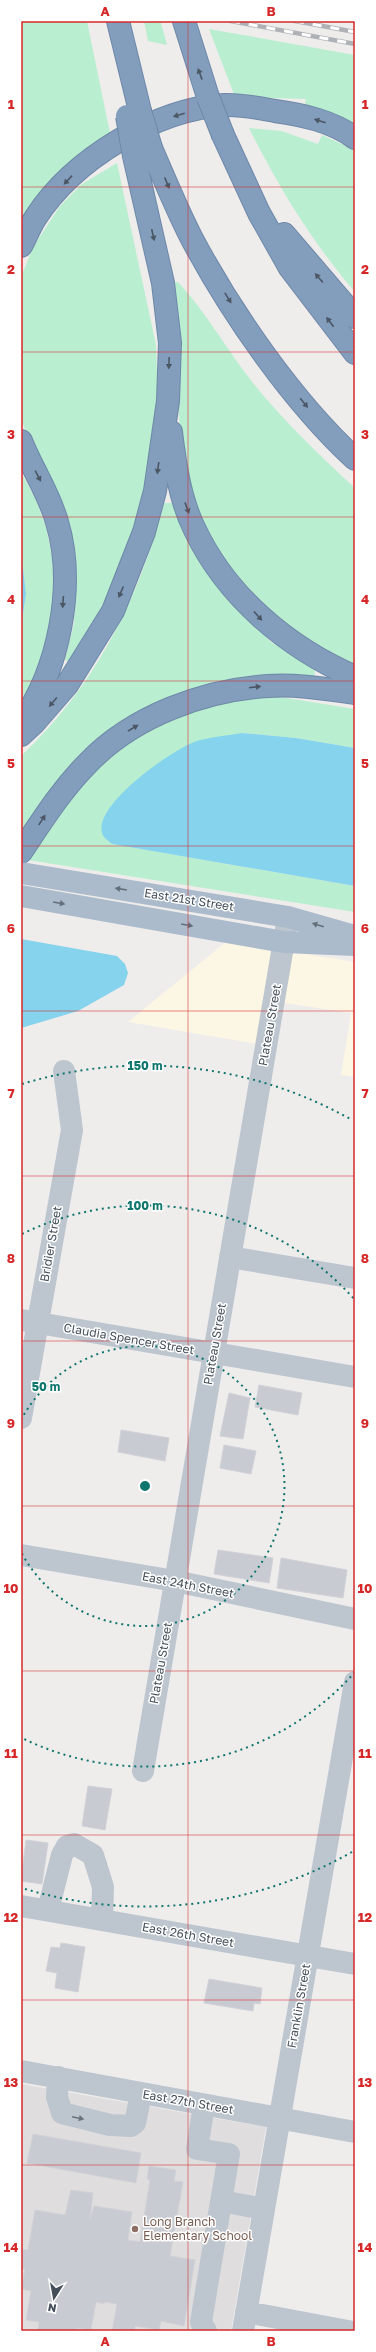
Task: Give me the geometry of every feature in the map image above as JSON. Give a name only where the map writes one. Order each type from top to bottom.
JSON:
[{"type":"highway","points":[[21,735],[34,724],[67,685],[113,611],[144,532],[155,492],[168,401],[170,344],[163,283],[142,152],[133,114],[118,21]]},
{"type":"highway","points":[[184,21],[192,51],[224,138],[259,212],[290,268],[355,353]]},
{"type":"highway","points":[[21,246],[36,216],[85,163],[105,148],[137,131],[171,117],[224,105],[255,108],[305,116],[329,123],[355,138]]},
{"type":"highway","points":[[224,138],[286,237],[355,317]]},
{"type":"highway","points":[[142,152],[246,327],[309,410],[355,459]]},
{"type":"highway","points":[[168,401],[174,457],[182,495],[194,530],[212,559],[240,596],[264,621],[332,667],[355,677]]},
{"type":"highway","points":[[21,441],[45,489],[57,523],[64,561],[59,639],[44,679],[21,724]]},
{"type":"highway","points":[[21,852],[57,797],[89,762],[120,736],[152,717],[196,700],[229,691],[268,686],[314,688],[355,693]]},
{"type":"main road","name":"East 21st Street","points":[[21,873],[288,917],[355,936]]},
{"type":"main road","name":"East 21st Street","points":[[21,896],[284,942],[355,945]]},
{"type":"street","name":"Plateau Street","points":[[143,1771],[288,917]]},
{"type":"street","name":"Bridier Street","points":[[21,1418],[29,1321],[72,1130],[64,1071]]},
{"type":"street","points":[[230,1257],[355,1278]]},
{"type":"street","name":"Claudia Spencer Street","points":[[29,1321],[355,1377]]},
{"type":"street","name":"East 24th Street","points":[[21,1555],[175,1581],[355,1619]]},
{"type":"street","name":"Franklin Street","points":[[244,2322],[355,1682]]},
{"type":"street","points":[[48,1910],[62,1854],[67,1846],[74,1844],[94,1855],[103,1887],[102,1920]]},
{"type":"street","name":"East 26th Street","points":[[21,1906],[355,1964]]},
{"type":"street","name":"East 27th Street","points":[[21,2071],[355,2132]]},
{"type":"street","points":[[58,2078],[57,2097],[62,2113],[110,2125],[131,2126],[135,2123],[141,2094]]},
{"type":"street","points":[[204,2105],[197,2149],[229,2154],[200,2322],[206,2331]]},
{"type":"street","points":[[221,2201],[264,2209]]},
{"type":"street","points":[[244,2322],[348,2331]]},
{"type":"shaded area","points":[[227,941],[355,962],[355,1077],[341,1075],[351,1013],[264,1000],[257,1044],[128,1022]]},
{"type":"shaded area","name":"Long Branch Elementary School","points":[[21,2084],[266,2127],[231,2331],[21,2331]]},
{"type":"green space","points":[[21,21],[87,21],[110,133],[85,150],[59,173],[21,233]]},
{"type":"green space","points":[[144,21],[161,23],[167,45],[148,41]]},
{"type":"green space","points":[[209,29],[355,55],[355,130],[304,109],[306,99],[235,97]]},
{"type":"green space","points":[[249,128],[282,131],[318,144],[322,135],[355,150],[355,292],[324,253],[297,213]]},
{"type":"green space","points":[[117,163],[156,345],[158,398],[153,471],[126,568],[74,664],[65,660],[74,623],[76,578],[73,551],[21,419],[21,277],[33,247],[60,206],[82,184]]},
{"type":"green space","points":[[178,282],[207,318],[243,370],[277,411],[355,488],[355,670],[278,624],[223,561],[197,510],[180,443],[178,388],[168,284]]},
{"type":"green space","points":[[21,472],[36,500],[46,527],[56,575],[52,635],[21,708],[21,627],[26,594],[21,551]]},
{"type":"green space","points":[[164,503],[176,503],[234,605],[270,641],[315,670],[314,680],[175,698],[21,835],[21,756],[47,730],[71,701],[92,671],[110,640],[127,607],[141,573],[154,539]]},
{"type":"green space","points":[[274,696],[355,709],[355,748],[296,738],[242,733],[106,839],[112,844],[355,886],[355,912],[28,860],[46,830],[65,803],[86,779],[109,758],[134,740],[162,725],[192,712],[226,702]]},
{"type":"water","points":[[21,551],[26,594],[21,627]]},
{"type":"water","points":[[242,733],[296,738],[355,748],[355,886],[112,844],[103,836],[103,821],[110,808],[136,780],[153,767],[183,747],[199,740]]},
{"type":"water","points":[[21,939],[117,956],[125,964],[128,973],[124,985],[78,1011],[21,1028]]},
{"type":"building","points":[[259,1385],[302,1393],[298,1415],[255,1407]]},
{"type":"building","points":[[229,1393],[250,1398],[243,1439],[220,1436]]},
{"type":"building","points":[[121,1430],[169,1438],[165,1461],[118,1452]]},
{"type":"building","points":[[224,1445],[256,1451],[251,1474],[220,1468]]},
{"type":"building","points":[[218,1550],[273,1558],[269,1583],[214,1574]]},
{"type":"building","points":[[281,1558],[347,1570],[343,1598],[277,1588]]},
{"type":"building","points":[[88,1786],[112,1789],[105,1830],[82,1826]]},
{"type":"building","points":[[26,1840],[48,1843],[42,1884],[21,1881]]},
{"type":"building","points":[[61,1943],[85,1947],[78,1992],[55,1988],[57,1973],[46,1971],[51,1947],[60,1948]]},
{"type":"building","points":[[209,1979],[262,1988],[260,2004],[254,2003],[253,2011],[204,2003]]},
{"type":"building","points":[[33,2134],[141,2153],[136,2183],[27,2163]]},
{"type":"building","points":[[149,2166],[176,2170],[174,2181],[183,2182],[170,2256],[195,2260],[184,2326],[161,2321],[159,2330],[135,2326],[135,2331],[112,2331],[117,2304],[104,2302],[104,2304],[96,2302],[91,2330],[77,2328],[76,2331],[38,2331],[39,2322],[26,2320],[31,2291],[21,2289],[25,2269],[21,2268],[21,2249],[28,2250],[35,2210],[65,2215],[71,2190],[93,2193],[90,2219],[94,2206],[132,2212],[128,2240],[140,2242],[150,2180],[147,2179]]},
{"type":"railway","points":[[231,21],[355,44]]},
{"type":"railway","points":[[295,21],[355,32]]},
{"type":"place","name":"Long Branch Elementary School","points":[[135,2229]]}]
